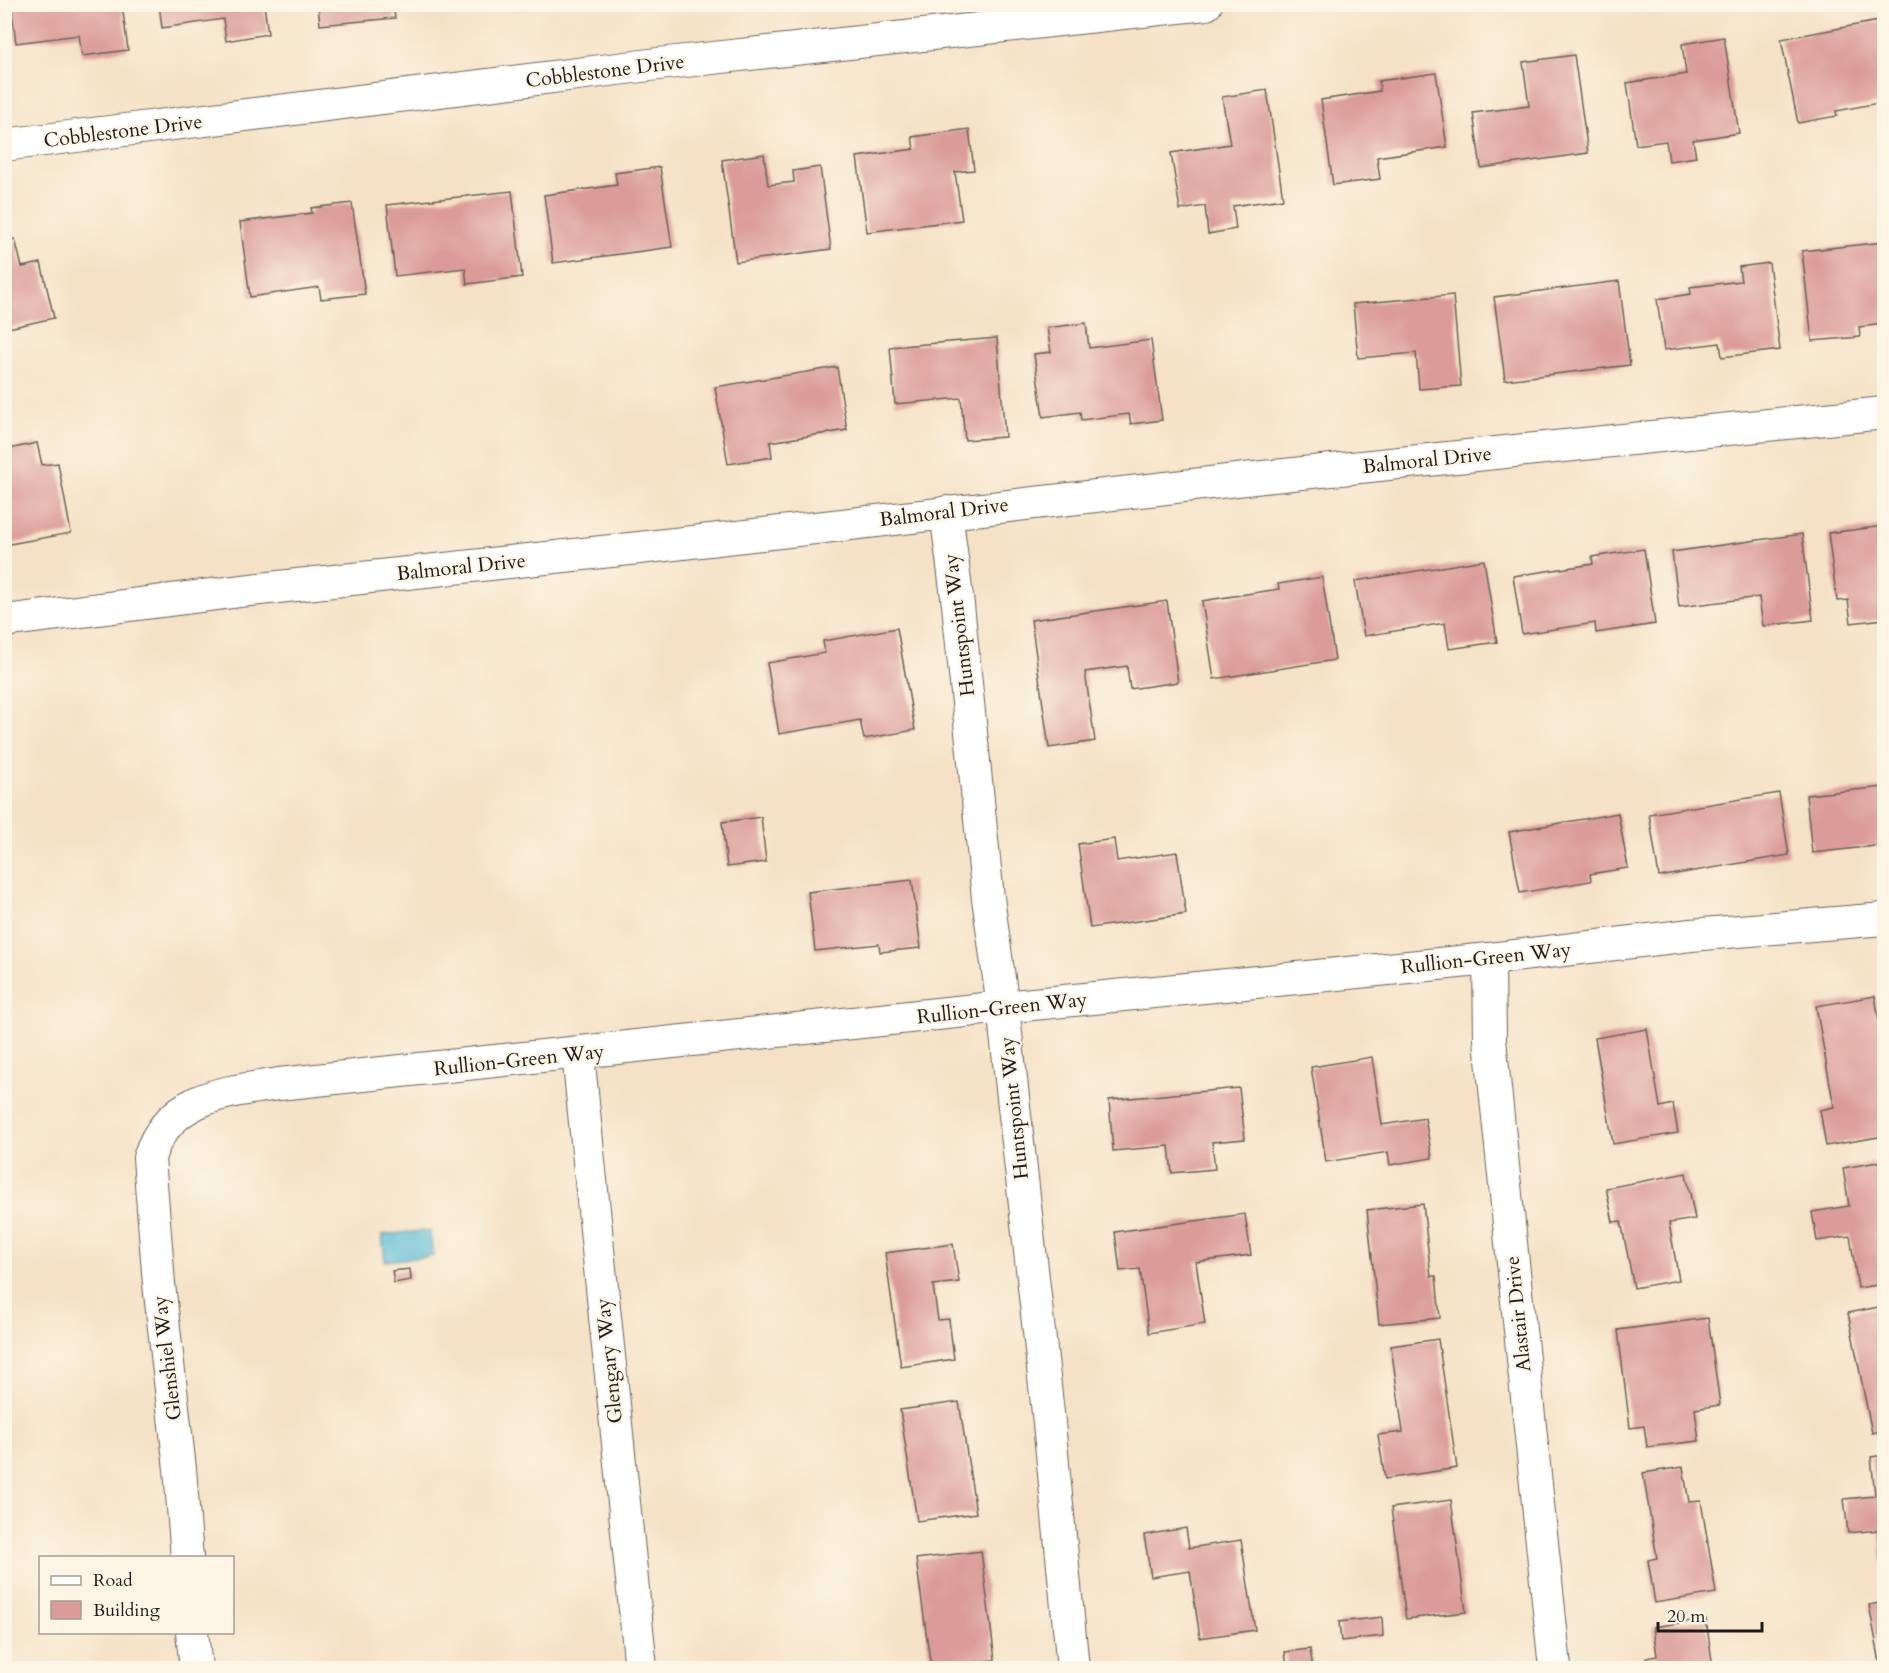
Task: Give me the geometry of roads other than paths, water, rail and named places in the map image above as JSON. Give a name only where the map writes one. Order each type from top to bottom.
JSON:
[{"type":"street","name":"Cobblestone Drive","points":[[4,145],[658,64],[1206,4]]},
{"type":"street","name":"Balmoral Drive","points":[[4,621],[241,591],[1263,477],[1884,414]]},
{"type":"street","name":"Huntspoint Way","points":[[946,512],[1048,1413],[1073,1668]]},
{"type":"street","name":"Rullion-Green Way","points":[[149,1158],[164,1128],[189,1107],[225,1092],[279,1084],[1003,1007],[1489,959],[1691,935],[1884,919]]},
{"type":"street","name":"Alastair Drive","points":[[1489,959],[1490,1040],[1555,1668]]},
{"type":"street","name":"Glengary Way","points":[[578,1054],[641,1668]]},
{"type":"street","name":"Glenshiel Way","points":[[149,1158],[159,1284],[180,1468],[187,1556]]},
{"type":"street","points":[[192,1634],[196,1668]]},
{"type":"water","points":[[430,1230],[433,1256],[385,1261],[382,1235]]}]
